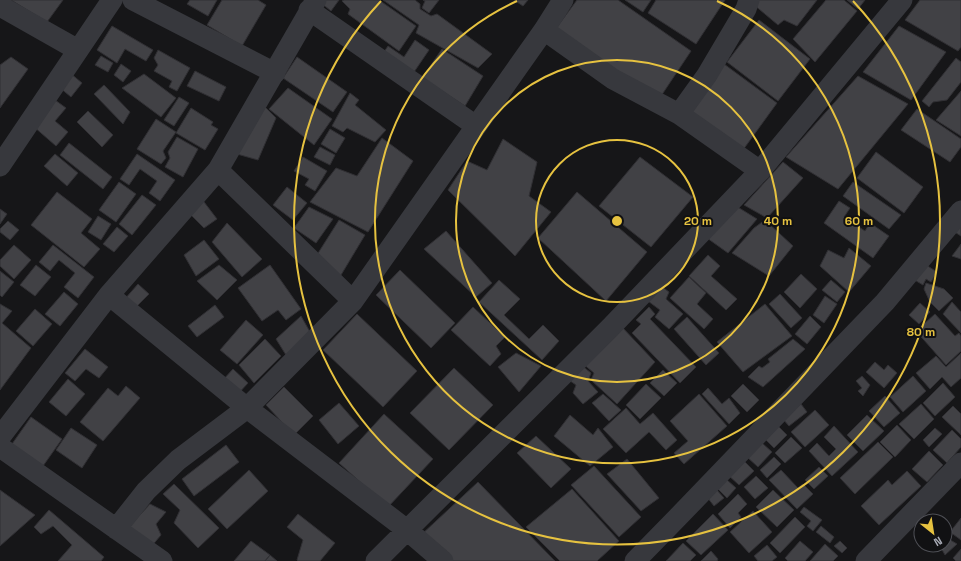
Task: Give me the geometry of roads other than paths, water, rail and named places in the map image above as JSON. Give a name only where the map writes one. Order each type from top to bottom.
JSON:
[{"type":"street","points":[[0,166],[112,0]]},
{"type":"street","points":[[133,0],[275,73]]},
{"type":"street","points":[[116,529],[146,491],[178,460],[247,408],[353,301],[544,30],[563,0]]},
{"type":"street","points":[[679,114],[707,75],[750,0]]},
{"type":"street","points":[[376,561],[610,328],[760,171],[902,0]]},
{"type":"street","points":[[0,437],[109,295],[218,170],[313,5],[476,126]]},
{"type":"street","points":[[0,6],[78,50]]},
{"type":"street","points":[[544,30],[613,79],[679,114],[760,171]]},
{"type":"street","points":[[218,170],[353,301]]},
{"type":"street","points":[[634,561],[885,302],[961,211]]},
{"type":"street","points":[[109,295],[247,408],[407,530],[444,561]]},
{"type":"street","points":[[0,447],[116,529],[152,558]]},
{"type":"street","points":[[866,561],[961,463]]}]
